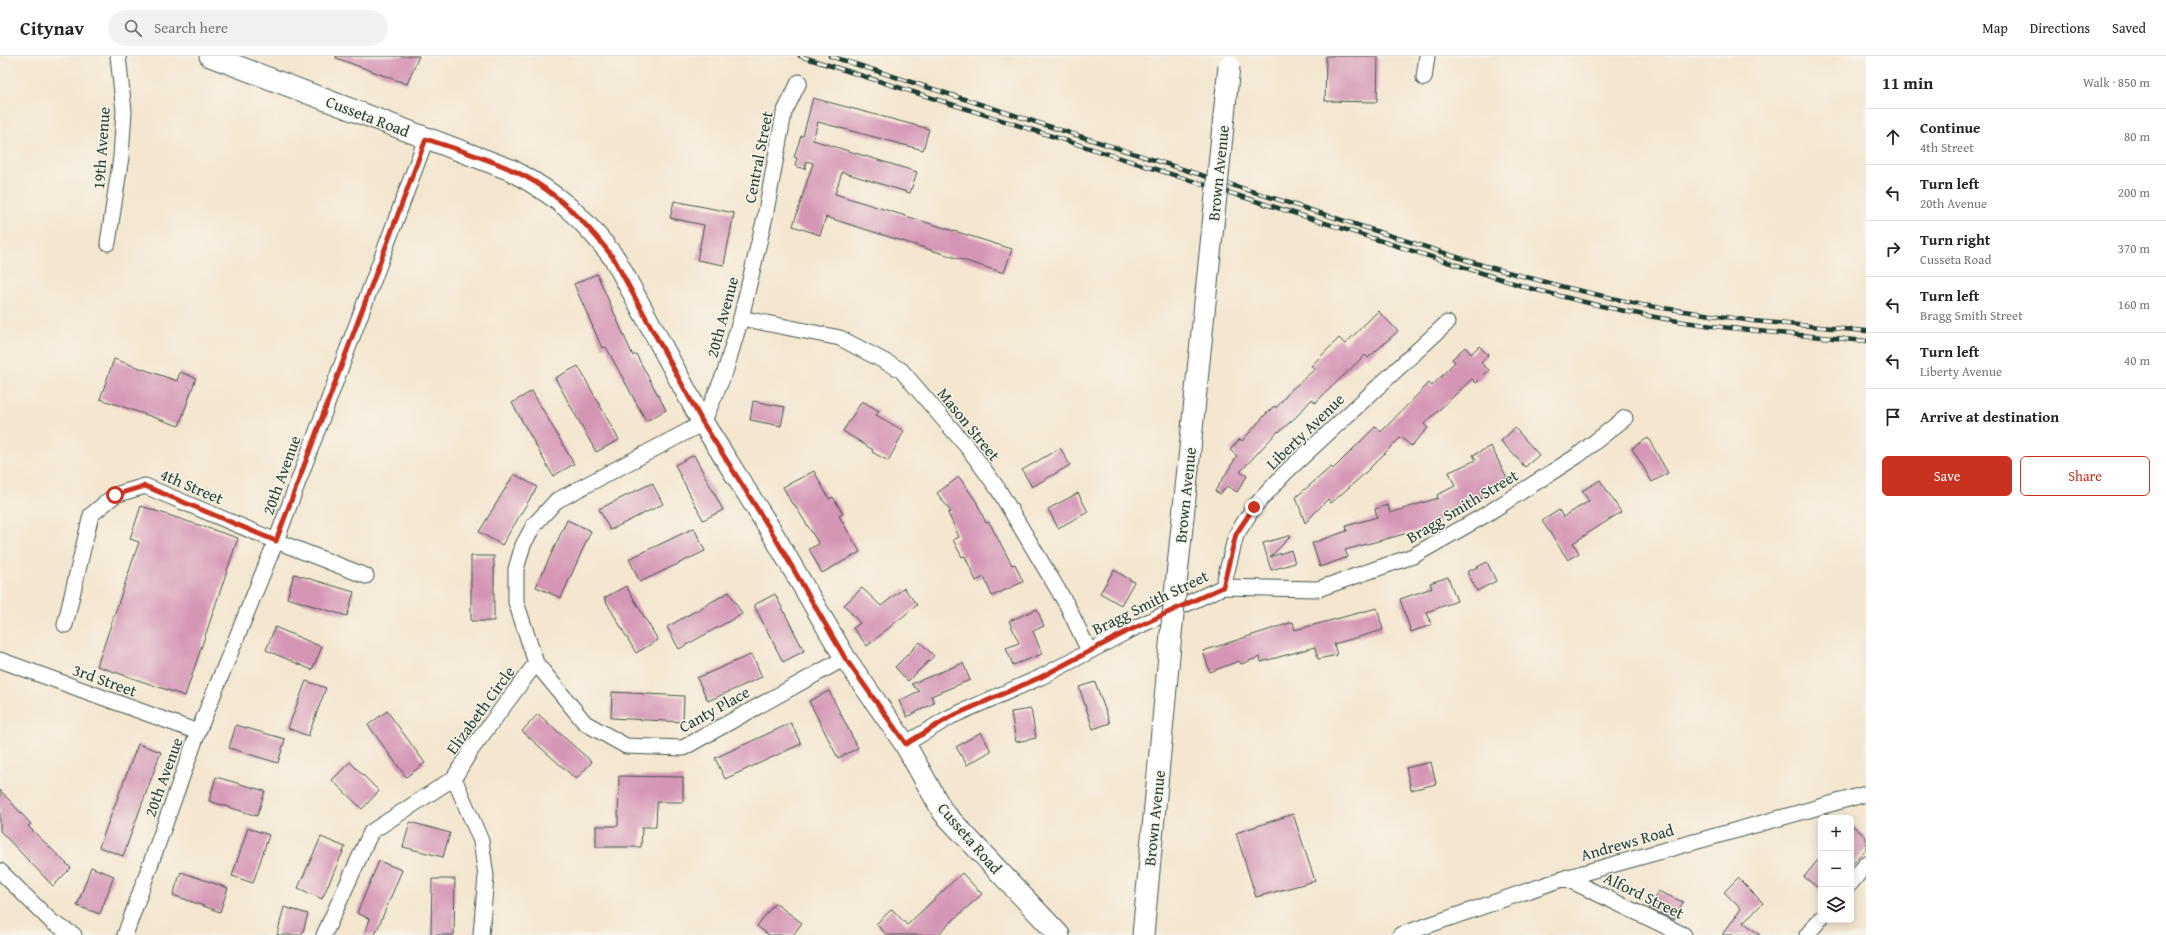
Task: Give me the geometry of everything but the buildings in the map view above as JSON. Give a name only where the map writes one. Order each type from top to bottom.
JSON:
[{"type":"street","name":"19th Avenue","points":[[108,243],[122,157],[124,111],[118,56]]},
{"type":"street","name":"Cusseta Road","points":[[210,56],[511,170],[543,187],[576,213],[598,237],[614,259],[703,423],[770,529],[845,658],[906,744],[943,812],[1059,935]]},
{"type":"street","points":[[1424,78],[1427,56]]},
{"type":"street","name":"Brown Avenue","points":[[1143,935],[1171,634],[1230,61]]},
{"type":"street","name":"Central Street","points":[[765,217],[784,113],[798,82]]},
{"type":"street","name":"20th Avenue","points":[[125,935],[198,732],[276,541],[426,139]]},
{"type":"street","name":"20th Avenue","points":[[703,423],[725,372],[741,318],[765,217]]},
{"type":"street","name":"Mason Street","points":[[741,318],[840,338],[901,370],[969,449],[998,489],[1067,605],[1089,651]]},
{"type":"street","name":"Liberty Avenue","points":[[1223,587],[1236,534],[1254,507],[1286,472],[1447,323]]},
{"type":"street","name":"Bragg Smith Street","points":[[906,744],[950,717],[1041,677],[1089,651],[1223,587],[1318,589],[1413,556],[1485,515],[1577,456],[1625,418]]},
{"type":"street","name":"Canty Place","points":[[703,423],[556,501],[534,525],[523,545],[516,570],[516,602],[536,663],[585,723],[626,746],[683,748],[845,658]]},
{"type":"street","name":"4th Street","points":[[65,625],[91,515],[115,495],[145,486],[276,541],[366,576]]},
{"type":"street","name":"3rd Street","points":[[0,660],[198,732]]},
{"type":"street","name":"Elizabeth Circle","points":[[324,935],[371,832],[454,778],[471,750],[536,663]]},
{"type":"street","name":"Elizabeth Circle","points":[[454,778],[481,841],[486,876],[481,935]]},
{"type":"street","name":"Andrews Road","points":[[1400,935],[1565,878],[1866,794]]},
{"type":"street","points":[[0,870],[52,922],[74,935]]},
{"type":"street","name":"Alford Street","points":[[1565,878],[1684,935]]},
{"type":"street","points":[[1806,935],[1818,921]]},
{"type":"railway","points":[[800,56],[1529,288],[1566,298],[1678,321],[1748,330],[1866,341]]},
{"type":"railway","points":[[830,56],[1485,266],[1564,287],[1642,305],[1753,321],[1866,331]]},
{"type":"route","points":[[115,495],[145,486],[276,541],[353,331],[426,139],[511,170],[543,187],[576,213],[598,237],[622,272],[703,423],[770,529],[845,658],[906,744],[950,717],[989,698],[1041,677],[1126,632],[1223,587],[1236,534],[1254,507]]}]
